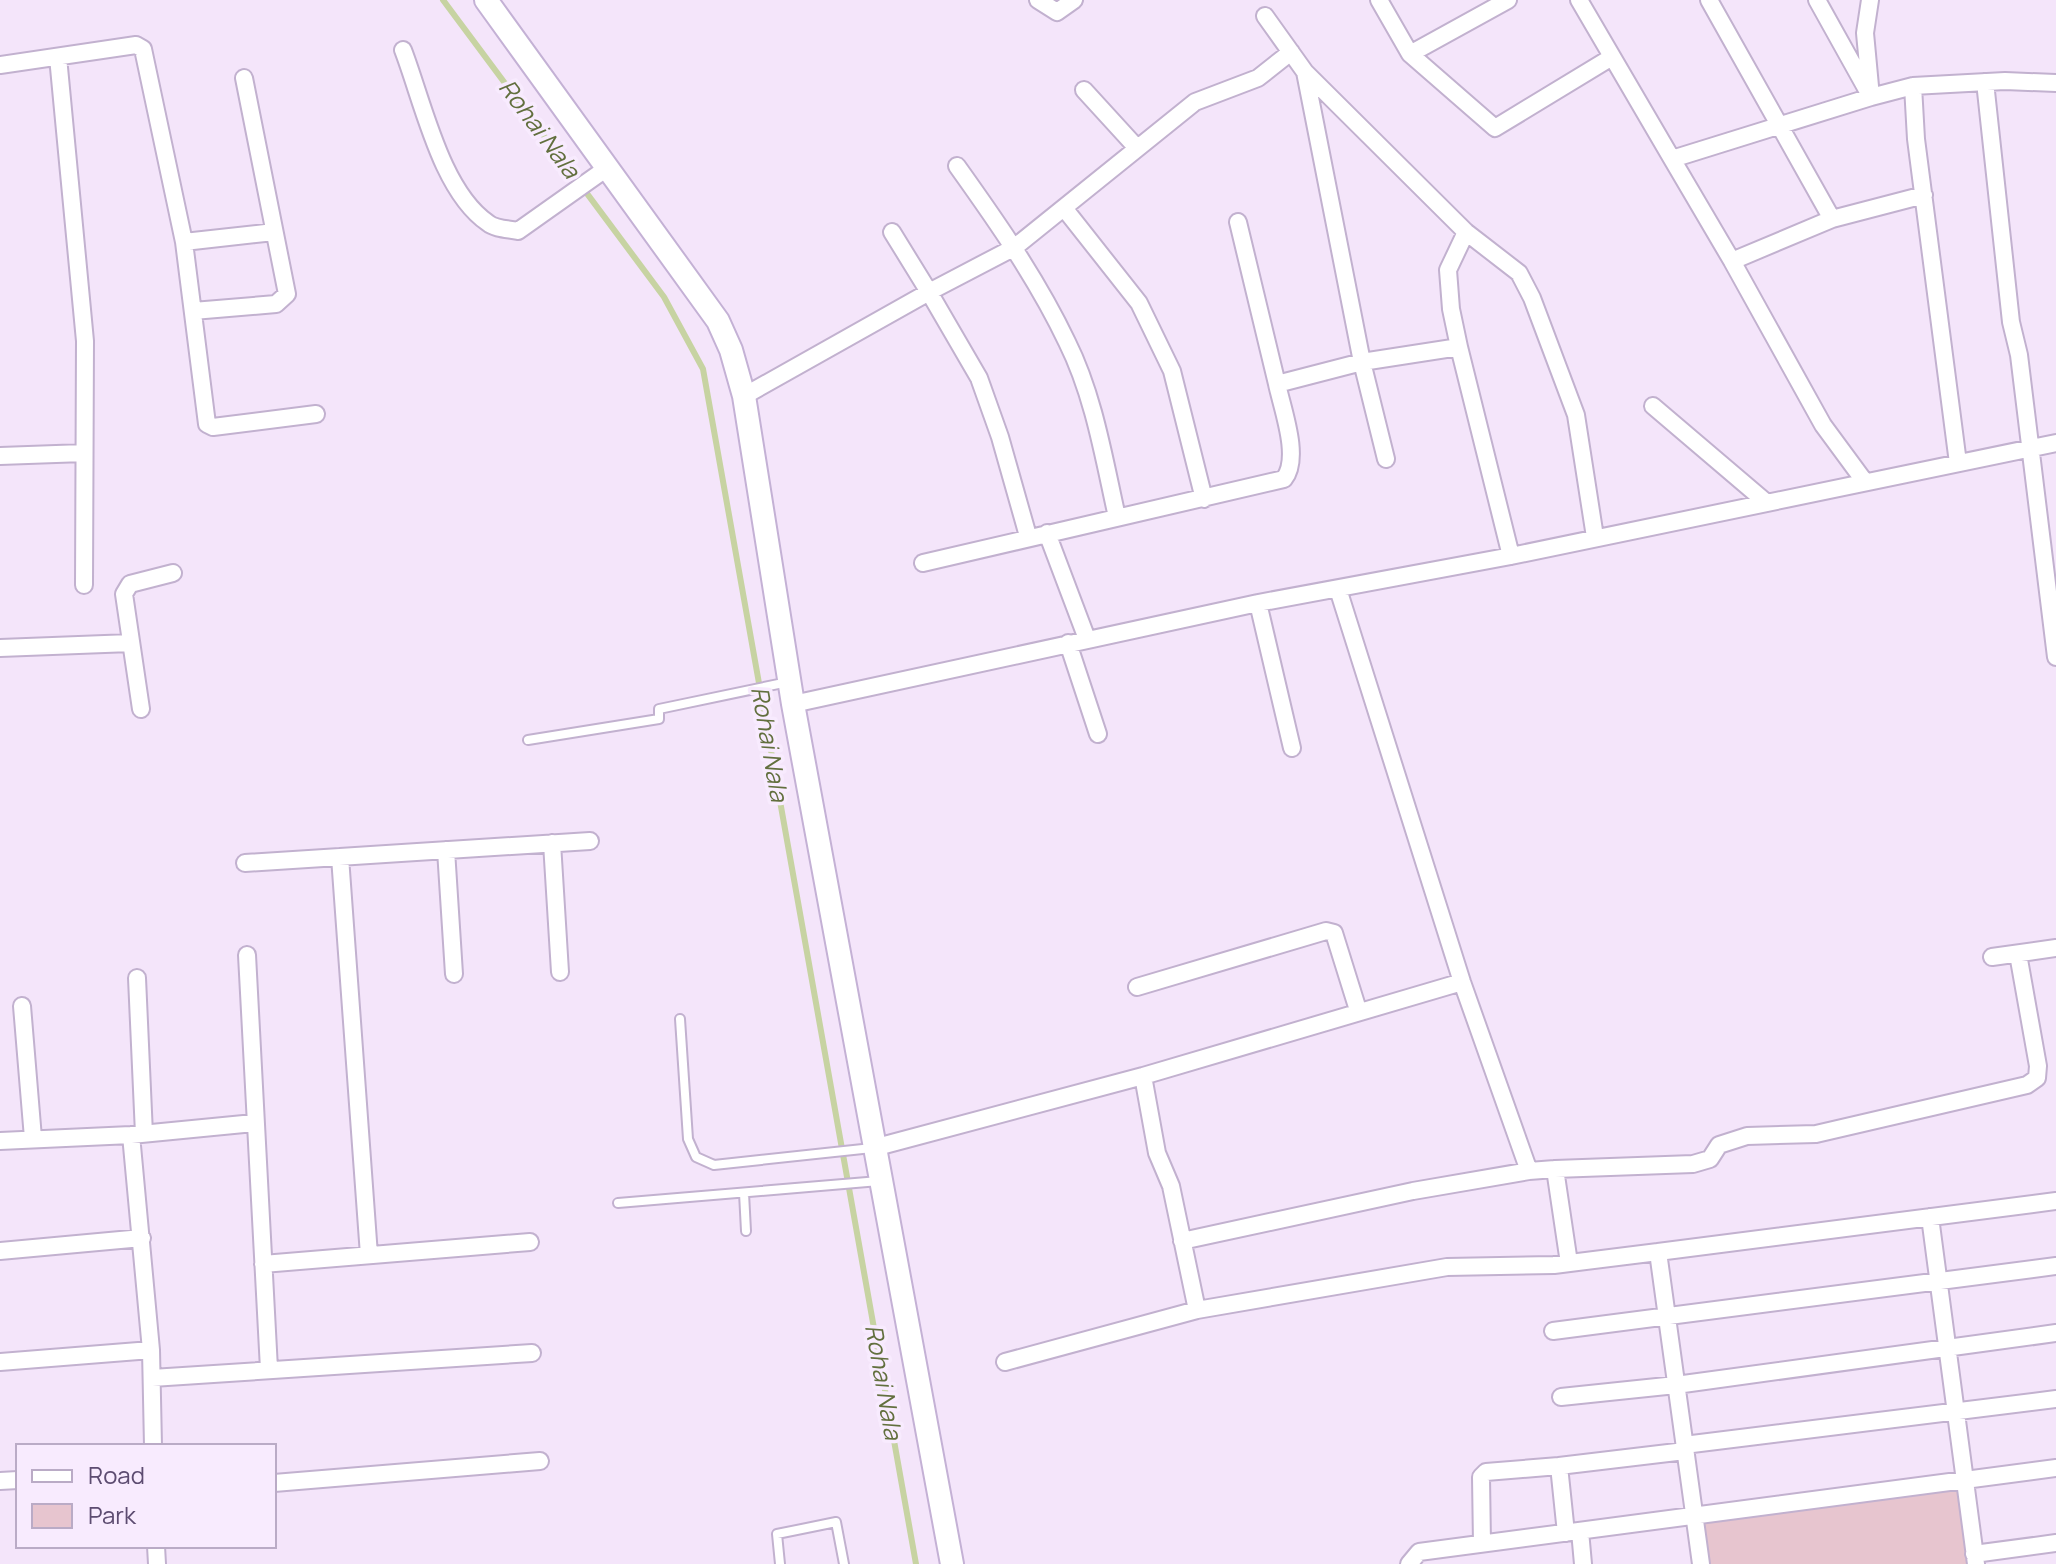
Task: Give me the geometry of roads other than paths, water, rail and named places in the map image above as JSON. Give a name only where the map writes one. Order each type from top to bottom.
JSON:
[{"type":"street","points":[[1038,0],[1057,12],[1074,0]]},
{"type":"street","points":[[1379,0],[1410,54],[1495,128],[1612,57]]},
{"type":"street","points":[[1410,54],[1508,0]]},
{"type":"street","points":[[1579,0],[1732,261],[1823,425],[1865,482]]},
{"type":"street","points":[[1709,0],[1832,219]]},
{"type":"street","points":[[1817,0],[1871,97]]},
{"type":"street","points":[[1870,0],[1865,33],[1871,97]]},
{"type":"street","points":[[488,1],[602,171],[718,321],[731,350],[744,396],[786,690],[877,1147],[875,1182],[952,1564]]},
{"type":"street","points":[[1265,16],[1305,72],[1466,232],[1519,273],[1532,298],[1576,415],[1595,537]]},
{"type":"street","points":[[0,65],[136,45],[143,49],[184,242],[207,424],[213,427],[316,414]]},
{"type":"street","points":[[403,50],[445,168],[467,203],[489,225],[518,231],[602,171]]},
{"type":"street","points":[[744,396],[1015,247],[1195,102],[1258,78],[1291,52]]},
{"type":"street","points":[[58,57],[85,341],[84,585]]},
{"type":"street","points":[[1305,72],[1362,362],[1386,459]]},
{"type":"street","points":[[193,311],[283,301],[287,294],[244,78]]},
{"type":"street","points":[[1672,159],[1778,124],[1913,86],[1985,82],[2056,83]]},
{"type":"street","points":[[1985,82],[2056,657]]},
{"type":"street","points":[[1913,86],[1958,463]]},
{"type":"street","points":[[1084,90],[1137,148]]},
{"type":"street","points":[[957,166],[1015,247],[1068,344],[1095,420],[1117,517]]},
{"type":"street","points":[[1732,261],[1832,219],[1924,195]]},
{"type":"street","points":[[1064,208],[1139,303],[1172,371],[1204,499]]},
{"type":"street","points":[[923,563],[1028,536],[1284,479],[1290,472],[1290,452],[1238,222]]},
{"type":"street","points":[[184,242],[274,232]]},
{"type":"street","points":[[892,232],[979,378],[1000,437],[1028,536]]},
{"type":"street","points":[[1466,232],[1448,270],[1451,309],[1511,556]]},
{"type":"street","points":[[1277,384],[1362,362],[1459,347]]},
{"type":"street","points":[[1653,406],[1767,503]]},
{"type":"street","points":[[786,690],[1068,643],[1258,603],[1511,556],[2056,443]]},
{"type":"street","points":[[0,456],[84,453]]},
{"type":"street","points":[[1047,533],[1087,639]]},
{"type":"street","points":[[141,709],[125,588],[173,573]]},
{"type":"street","points":[[1338,589],[1462,982],[1529,1171]]},
{"type":"street","points":[[1258,603],[1292,748]]},
{"type":"street","points":[[0,648],[131,643]]},
{"type":"street","points":[[1068,643],[1098,734]]},
{"type":"street","points":[[245,863],[590,841]]},
{"type":"street","points":[[552,843],[560,972]]},
{"type":"street","points":[[446,850],[454,974]]},
{"type":"street","points":[[340,857],[369,1255]]},
{"type":"street","points":[[1137,987],[1326,931],[1334,933],[1358,1010]]},
{"type":"street","points":[[1992,957],[2056,948]]},
{"type":"street","points":[[1182,1241],[1413,1191],[1529,1171],[1693,1164],[1710,1159],[1719,1145],[1747,1136],[1816,1134],[2027,1085],[2037,1078],[2038,1066],[2018,954]]},
{"type":"street","points":[[247,955],[269,1369]]},
{"type":"street","points":[[137,978],[138,1135],[151,1350],[153,1444]]},
{"type":"street","points":[[877,1147],[1143,1076],[1358,1010],[1462,982]]},
{"type":"street","points":[[22,1006],[33,1138]]},
{"type":"street","points":[[1143,1076],[1157,1153],[1171,1186],[1197,1310]]},
{"type":"street","points":[[0,1141],[138,1135],[254,1123]]},
{"type":"street","points":[[1555,1169],[1569,1263]]},
{"type":"street","points":[[1005,1362],[1197,1310],[1447,1267],[1569,1263],[2056,1201]]},
{"type":"street","points":[[1930,1217],[1975,1559],[2056,1543]]},
{"type":"street","points":[[0,1251],[142,1238]]},
{"type":"street","points":[[263,1264],[530,1242]]},
{"type":"street","points":[[1658,1252],[1701,1564]]},
{"type":"street","points":[[1553,1331],[2056,1266]]},
{"type":"street","points":[[1561,1397],[1676,1385],[2056,1333]]},
{"type":"street","points":[[0,1362],[151,1350]]},
{"type":"street","points":[[152,1378],[532,1353]]},
{"type":"street","points":[[1482,1544],[1482,1474],[2056,1399]]},
{"type":"street","points":[[276,1483],[540,1461]]},
{"type":"street","points":[[1559,1466],[1583,1564]]},
{"type":"street","points":[[1409,1564],[1419,1552],[2056,1468]]},
{"type":"lane","points":[[528,740],[659,719],[659,709],[741,691],[786,690]]},
{"type":"lane","points":[[680,1019],[688,1139],[696,1157],[714,1165],[877,1147]]},
{"type":"lane","points":[[618,1203],[875,1182]]},
{"type":"lane","points":[[744,1193],[746,1231]]},
{"type":"lane","points":[[780,1564],[777,1534],[836,1522],[844,1564]]},
{"type":"waterway","name":"Rohai Nala","points":[[443,0],[664,297],[703,369],[916,1564]]}]
